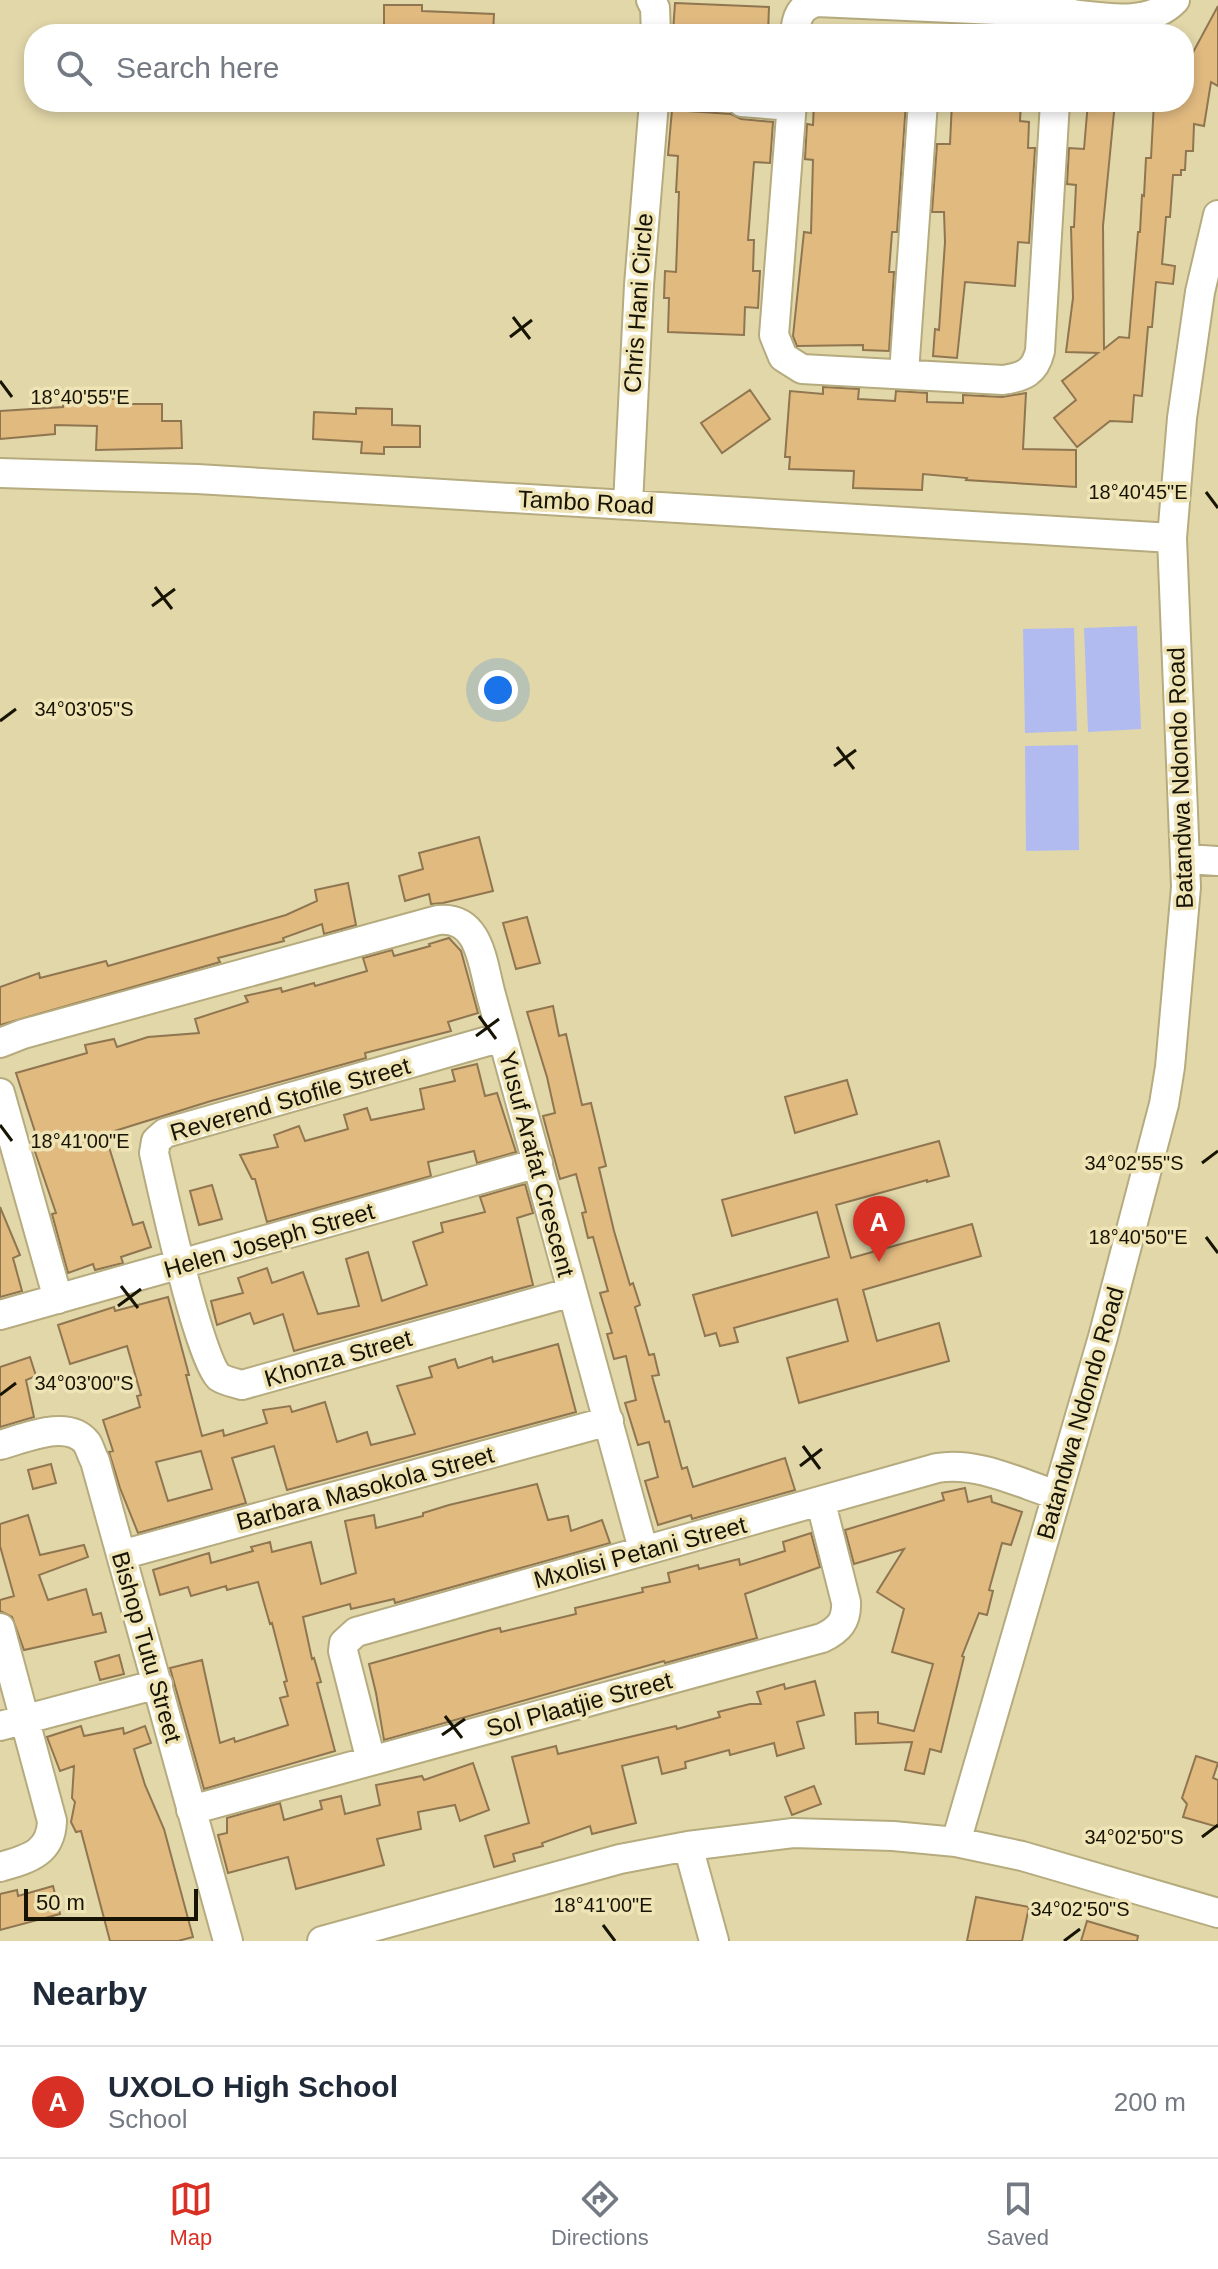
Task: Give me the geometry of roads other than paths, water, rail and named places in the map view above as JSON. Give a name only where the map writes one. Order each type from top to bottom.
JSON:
[{"type":"street","points":[[651,0],[655,8],[656,24]]},
{"type":"street","points":[[796,24],[805,7],[817,2],[929,21],[1061,16],[1141,17],[1166,10],[1175,0]]},
{"type":"street","name":"Chris Hani Circle","points":[[628,504],[639,285],[653,112]]},
{"type":"street","points":[[791,112],[774,335],[778,348],[791,364],[802,369],[1003,380],[1025,375],[1037,362],[1054,112]]},
{"type":"street","points":[[904,373],[922,112]]},
{"type":"street","name":"Batandwa Ndondo Road","points":[[956,1842],[1103,1337],[1164,1104],[1170,1067],[1182,943],[1186,859],[1172,538],[1182,418],[1200,292],[1218,215]]},
{"type":"street","name":"Tambo Road","points":[[0,473],[197,479],[1172,538]]},
{"type":"street","points":[[1186,859],[1218,861]]},
{"type":"street","name":"Yusuf Arafat Crescent","points":[[0,1043],[23,1034],[438,920],[452,919],[468,927],[474,938],[538,1163],[643,1549]]},
{"type":"street","name":"Reverend Stofile Street","points":[[181,1266],[154,1153],[156,1141],[165,1133],[502,1037]]},
{"type":"street","points":[[0,1093],[58,1299]]},
{"type":"street","name":"Helen Joseph Street","points":[[0,1315],[538,1163]]},
{"type":"street","name":"Khonza Street","points":[[181,1266],[209,1363],[220,1377],[242,1385],[572,1292]]},
{"type":"street","name":"Barbara Masokola Street","points":[[121,1555],[609,1421]]},
{"type":"street","name":"Bishop Tutu Street","points":[[0,1445],[57,1431],[71,1433],[86,1441],[95,1461],[228,1941]]},
{"type":"street","name":"Mxolisi Petani Street","points":[[371,1761],[343,1651],[349,1636],[643,1549],[821,1503],[914,1473],[956,1465],[979,1469],[1057,1495]]},
{"type":"street","name":"Sol Plaatjie Street","points":[[191,1810],[834,1632],[847,1613],[846,1602],[821,1503]]},
{"type":"street","points":[[0,1628],[12,1722],[52,1821],[46,1846],[37,1855],[0,1867]]},
{"type":"street","points":[[12,1722],[158,1684]]},
{"type":"street","points":[[322,1941],[620,1859],[688,1846],[793,1833],[893,1836],[956,1842],[1022,1856],[1218,1913]]},
{"type":"street","points":[[688,1846],[714,1941]]},
{"type":"place","name":"UXOLO High School","points":[[879,1262]]}]
